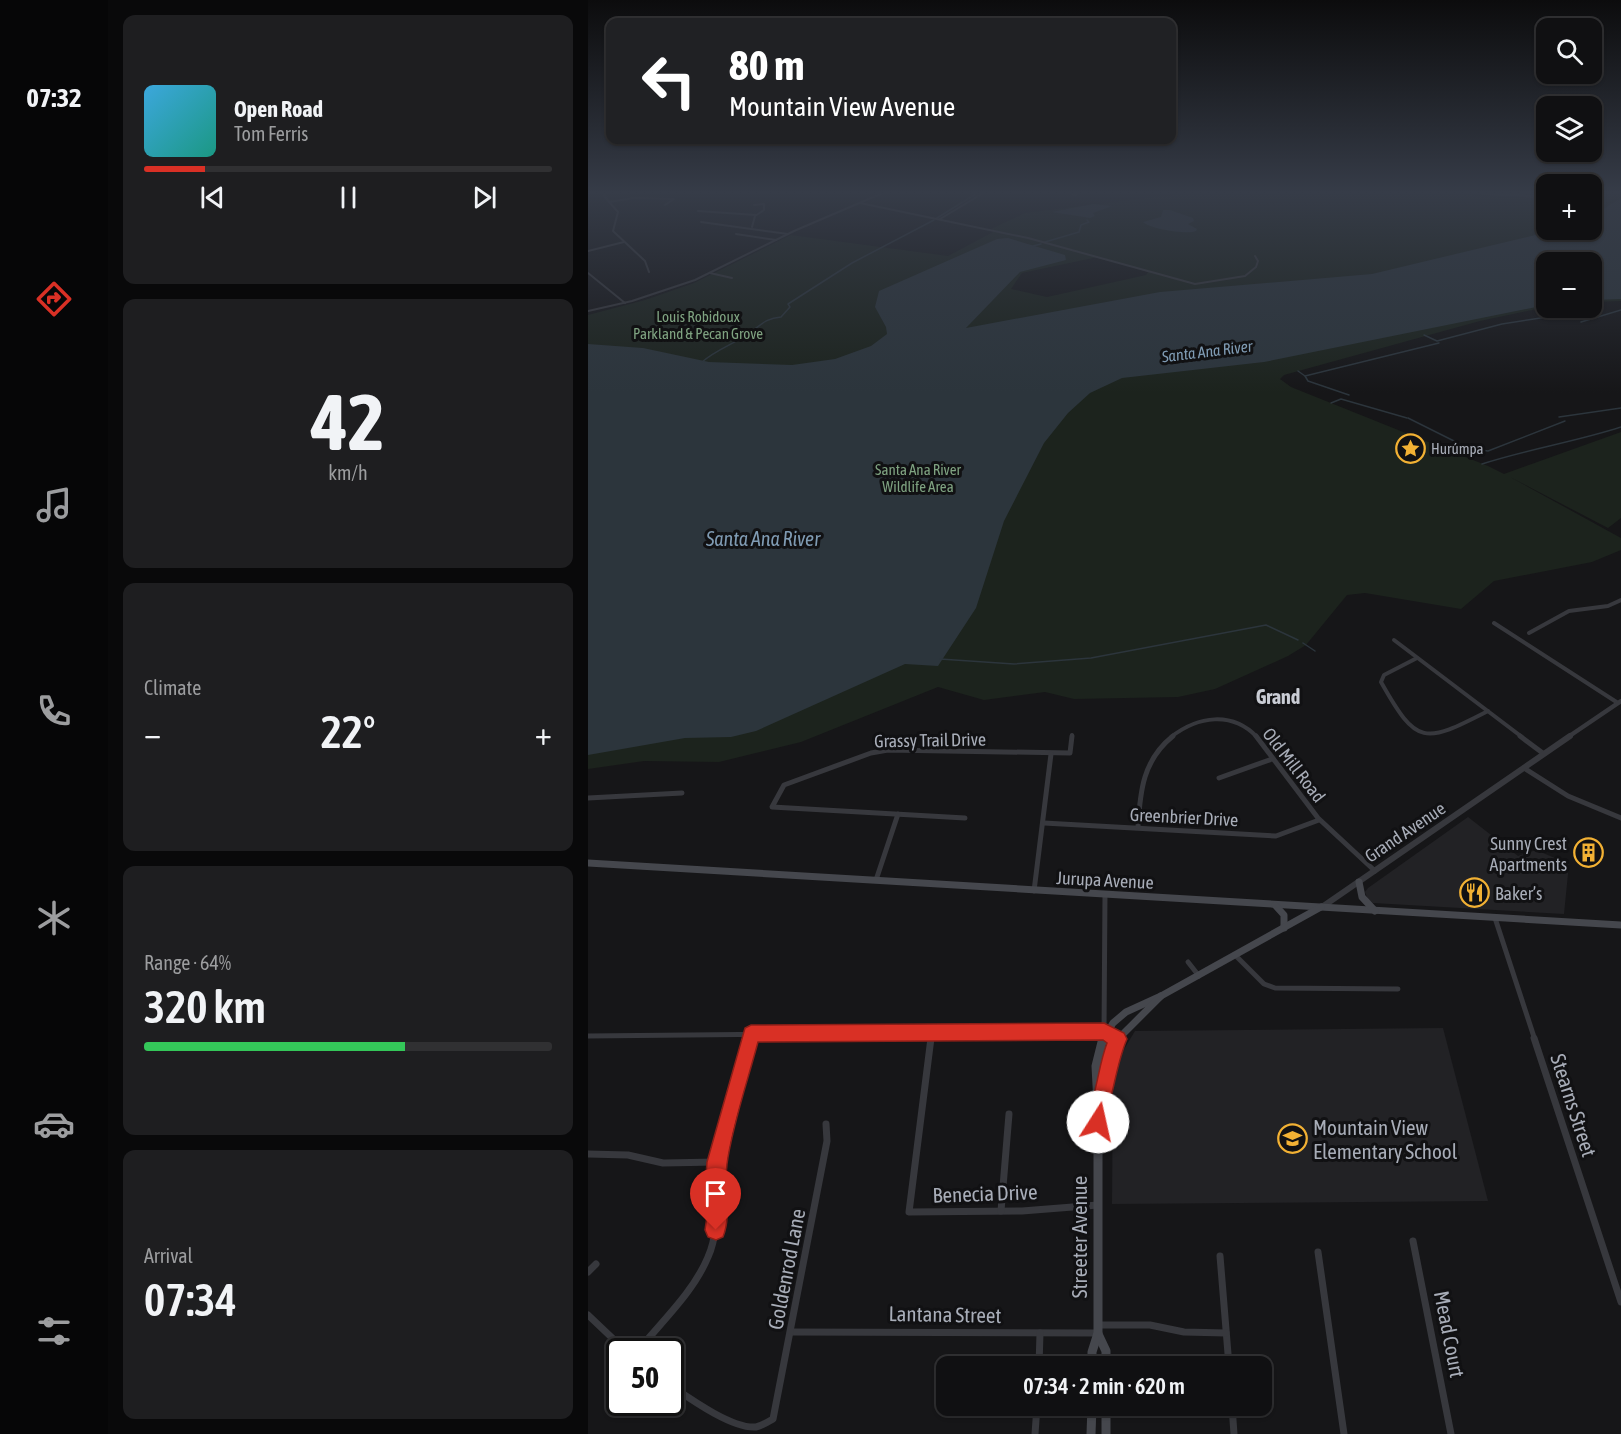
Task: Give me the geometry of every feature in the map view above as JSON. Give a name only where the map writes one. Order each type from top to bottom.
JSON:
[{"type":"main road","name":"Jurupa Avenue","points":[[588,863],[1621,925]]},
{"type":"main road","points":[[1359,882],[1362,897],[1376,911]]},
{"type":"main road","points":[[1275,905],[1284,915],[1284,928]]},
{"type":"main road","name":"Grand Avenue","points":[[1104,1031],[1131,1009],[1199,976],[1322,907]]},
{"type":"main road","name":"Grand Avenue","points":[[1118,1039],[1155,1005],[1161,996]]},
{"type":"main road","name":"Streeter Avenue","points":[[1092,1356],[1098,1329],[1096,1068],[1104,1031]]},
{"type":"main road","name":"Streeter Avenue","points":[[1098,1104],[1103,1095],[1109,1062],[1118,1039]]},
{"type":"main road","name":"Streeter Avenue","points":[[1098,1329],[1106,1356]]},
{"type":"main road","points":[[1091,1434],[1092,1416]]},
{"type":"main road","points":[[1106,1416],[1106,1434]]},
{"type":"street","points":[[643,259],[649,272]]},
{"type":"street","points":[[588,311],[625,303],[688,283],[738,259]]},
{"type":"street","points":[[1110,259],[1195,284],[1245,276],[1256,267],[1257,259]]},
{"type":"street","points":[[588,273],[625,303]]},
{"type":"street","points":[[710,273],[732,278]]},
{"type":"street","points":[[1529,633],[1569,611],[1608,606],[1621,600]]},
{"type":"street","points":[[1494,623],[1620,702]]},
{"type":"street","points":[[1394,640],[1478,701],[1544,754]]},
{"type":"street","points":[[1417,658],[1384,675],[1381,682],[1408,727],[1422,735],[1444,734],[1488,711]]},
{"type":"street","name":"Grand Avenue","points":[[1322,907],[1620,702]]},
{"type":"street","name":"Old Mill Road","points":[[1138,827],[1140,794],[1145,768],[1169,738],[1190,723],[1212,718],[1234,721],[1256,735],[1319,820],[1374,871]]},
{"type":"street","name":"Grassy Trail Drive","points":[[898,814],[772,807],[784,785],[871,753],[892,750],[1070,753],[1072,735]]},
{"type":"street","points":[[1034,891],[1051,754]]},
{"type":"street","points":[[1219,778],[1272,759]]},
{"type":"street","points":[[1524,768],[1568,796],[1621,818]]},
{"type":"street","points":[[588,798],[682,793]]},
{"type":"street","points":[[876,880],[898,814],[965,818]]},
{"type":"street","name":"Greenbrier Drive","points":[[1044,823],[1276,836],[1319,820]]},
{"type":"street","name":"Streeter Avenue","points":[[1104,1031],[1105,894]]},
{"type":"street","name":"Stearns Street","points":[[1495,918],[1621,1302]]},
{"type":"street","points":[[1236,956],[1264,984],[1275,988],[1398,989]]},
{"type":"street","points":[[1188,962],[1199,976]]},
{"type":"street","points":[[588,1036],[1104,1031],[1118,1039]]},
{"type":"street","name":"Benecia Drive","points":[[932,1032],[909,1212],[1001,1211],[1098,1205]]},
{"type":"street","points":[[649,1338],[692,1283],[706,1262],[713,1244],[718,1216],[715,1188],[717,1162],[751,1034]]},
{"type":"street","points":[[1001,1211],[1009,1114]]},
{"type":"street","name":"Goldenrod Lane","points":[[684,1395],[736,1422],[757,1427],[773,1419],[827,1141],[826,1124]]},
{"type":"street","points":[[588,1154],[628,1155],[663,1163],[717,1162]]},
{"type":"street","name":"Mead Court","points":[[1413,1241],[1451,1434]]},
{"type":"street","points":[[1318,1252],[1344,1434]]},
{"type":"street","points":[[1220,1256],[1228,1356]]},
{"type":"street","points":[[588,1272],[596,1264]]},
{"type":"street","points":[[588,1315],[612,1338]]},
{"type":"street","name":"Lantana Street","points":[[791,1332],[1040,1333],[1150,1325],[1184,1332],[1226,1332]]},
{"type":"street","points":[[1039,1356],[1040,1333]]},
{"type":"street","points":[[1035,1434],[1036,1416]]},
{"type":"street","points":[[1233,1416],[1234,1434]]},
{"type":"shaded area","points":[[1468,817],[1518,856],[1536,850],[1569,864],[1564,914],[1373,903],[1368,900],[1365,892],[1368,888]]},
{"type":"shaded area","name":"Mountain View Elementary School","points":[[1443,1028],[1488,1201],[1112,1204],[1113,1077],[1117,1061],[1135,1031]]},
{"type":"green space","name":"Santa Ana River Wildlife Area","points":[[743,259],[1089,259],[1022,273],[1011,289],[1047,297],[1146,275],[1148,272],[1104,259],[1536,259],[1536,309],[1480,321],[1284,375],[1280,379],[1291,387],[1504,474],[1621,432],[1621,518],[1608,528],[1510,477],[1621,538],[1621,550],[1592,562],[1494,581],[1461,609],[1365,593],[1347,595],[1306,645],[1288,656],[1215,689],[1178,697],[1074,699],[1045,692],[984,700],[938,687],[801,742],[719,762],[644,761],[588,769],[588,315],[645,300],[694,283]]},
{"type":"green space","name":"Santa Ana River Wildlife Area","points":[[1602,259],[1621,259],[1621,301],[1602,302]]},
{"type":"water","name":"Santa Ana River","points":[[952,259],[1066,259],[1020,272],[966,328],[1160,292],[1372,274],[1435,259],[1536,259],[1536,307],[1264,362],[1122,378],[1090,393],[1068,413],[1044,443],[1004,521],[976,608],[938,666],[905,664],[756,731],[731,737],[685,738],[588,755],[588,344],[643,348],[709,362],[792,365],[835,359],[871,346],[887,334],[886,327],[875,307],[879,291]]},
{"type":"water","name":"Santa Ana River","points":[[1602,259],[1621,259],[1621,299],[1602,300]]},
{"type":"waterway","points":[[702,362],[767,321],[781,317],[790,307],[788,304],[860,259]]},
{"type":"waterway","points":[[1581,322],[1621,310]]},
{"type":"waterway","points":[[1424,335],[1437,341],[1502,324],[1541,318]]},
{"type":"waterway","points":[[1305,376],[1439,343]]},
{"type":"waterway","points":[[1298,371],[1305,376]]},
{"type":"waterway","points":[[1305,376],[1308,381],[1349,395]]},
{"type":"waterway","points":[[1331,403],[1341,399],[1407,418]]},
{"type":"waterway","points":[[1559,417],[1621,408]]},
{"type":"waterway","points":[[1408,418],[1466,447]]},
{"type":"waterway","points":[[1460,454],[1467,448],[1488,451],[1565,421]]},
{"type":"waterway","points":[[1482,464],[1621,427]]},
{"type":"waterway","points":[[940,659],[1014,664],[1091,658],[1266,625],[1298,640]]},
{"type":"waterway","points":[[1303,643],[1315,651]]},
{"type":"place","name":"Hurúmpa","points":[[1410,448]]},
{"type":"place","name":"Sunny Crest Apartments","points":[[1588,853]]},
{"type":"place","name":"Baker’s","points":[[1474,893]]},
{"type":"place","name":"Mountain View Elementary School","points":[[1292,1139]]},
{"type":"district","name":"Grand","points":[[1278,696]]},
{"type":"route","points":[[716,1230],[717,1162],[751,1034],[1104,1031],[1118,1039],[1109,1062],[1103,1095],[1098,1104],[1098,1122]]},
{"type":"park label","name":"Louis Robidoux Parkland & Pecan Grove","points":[[698,324]]}]
